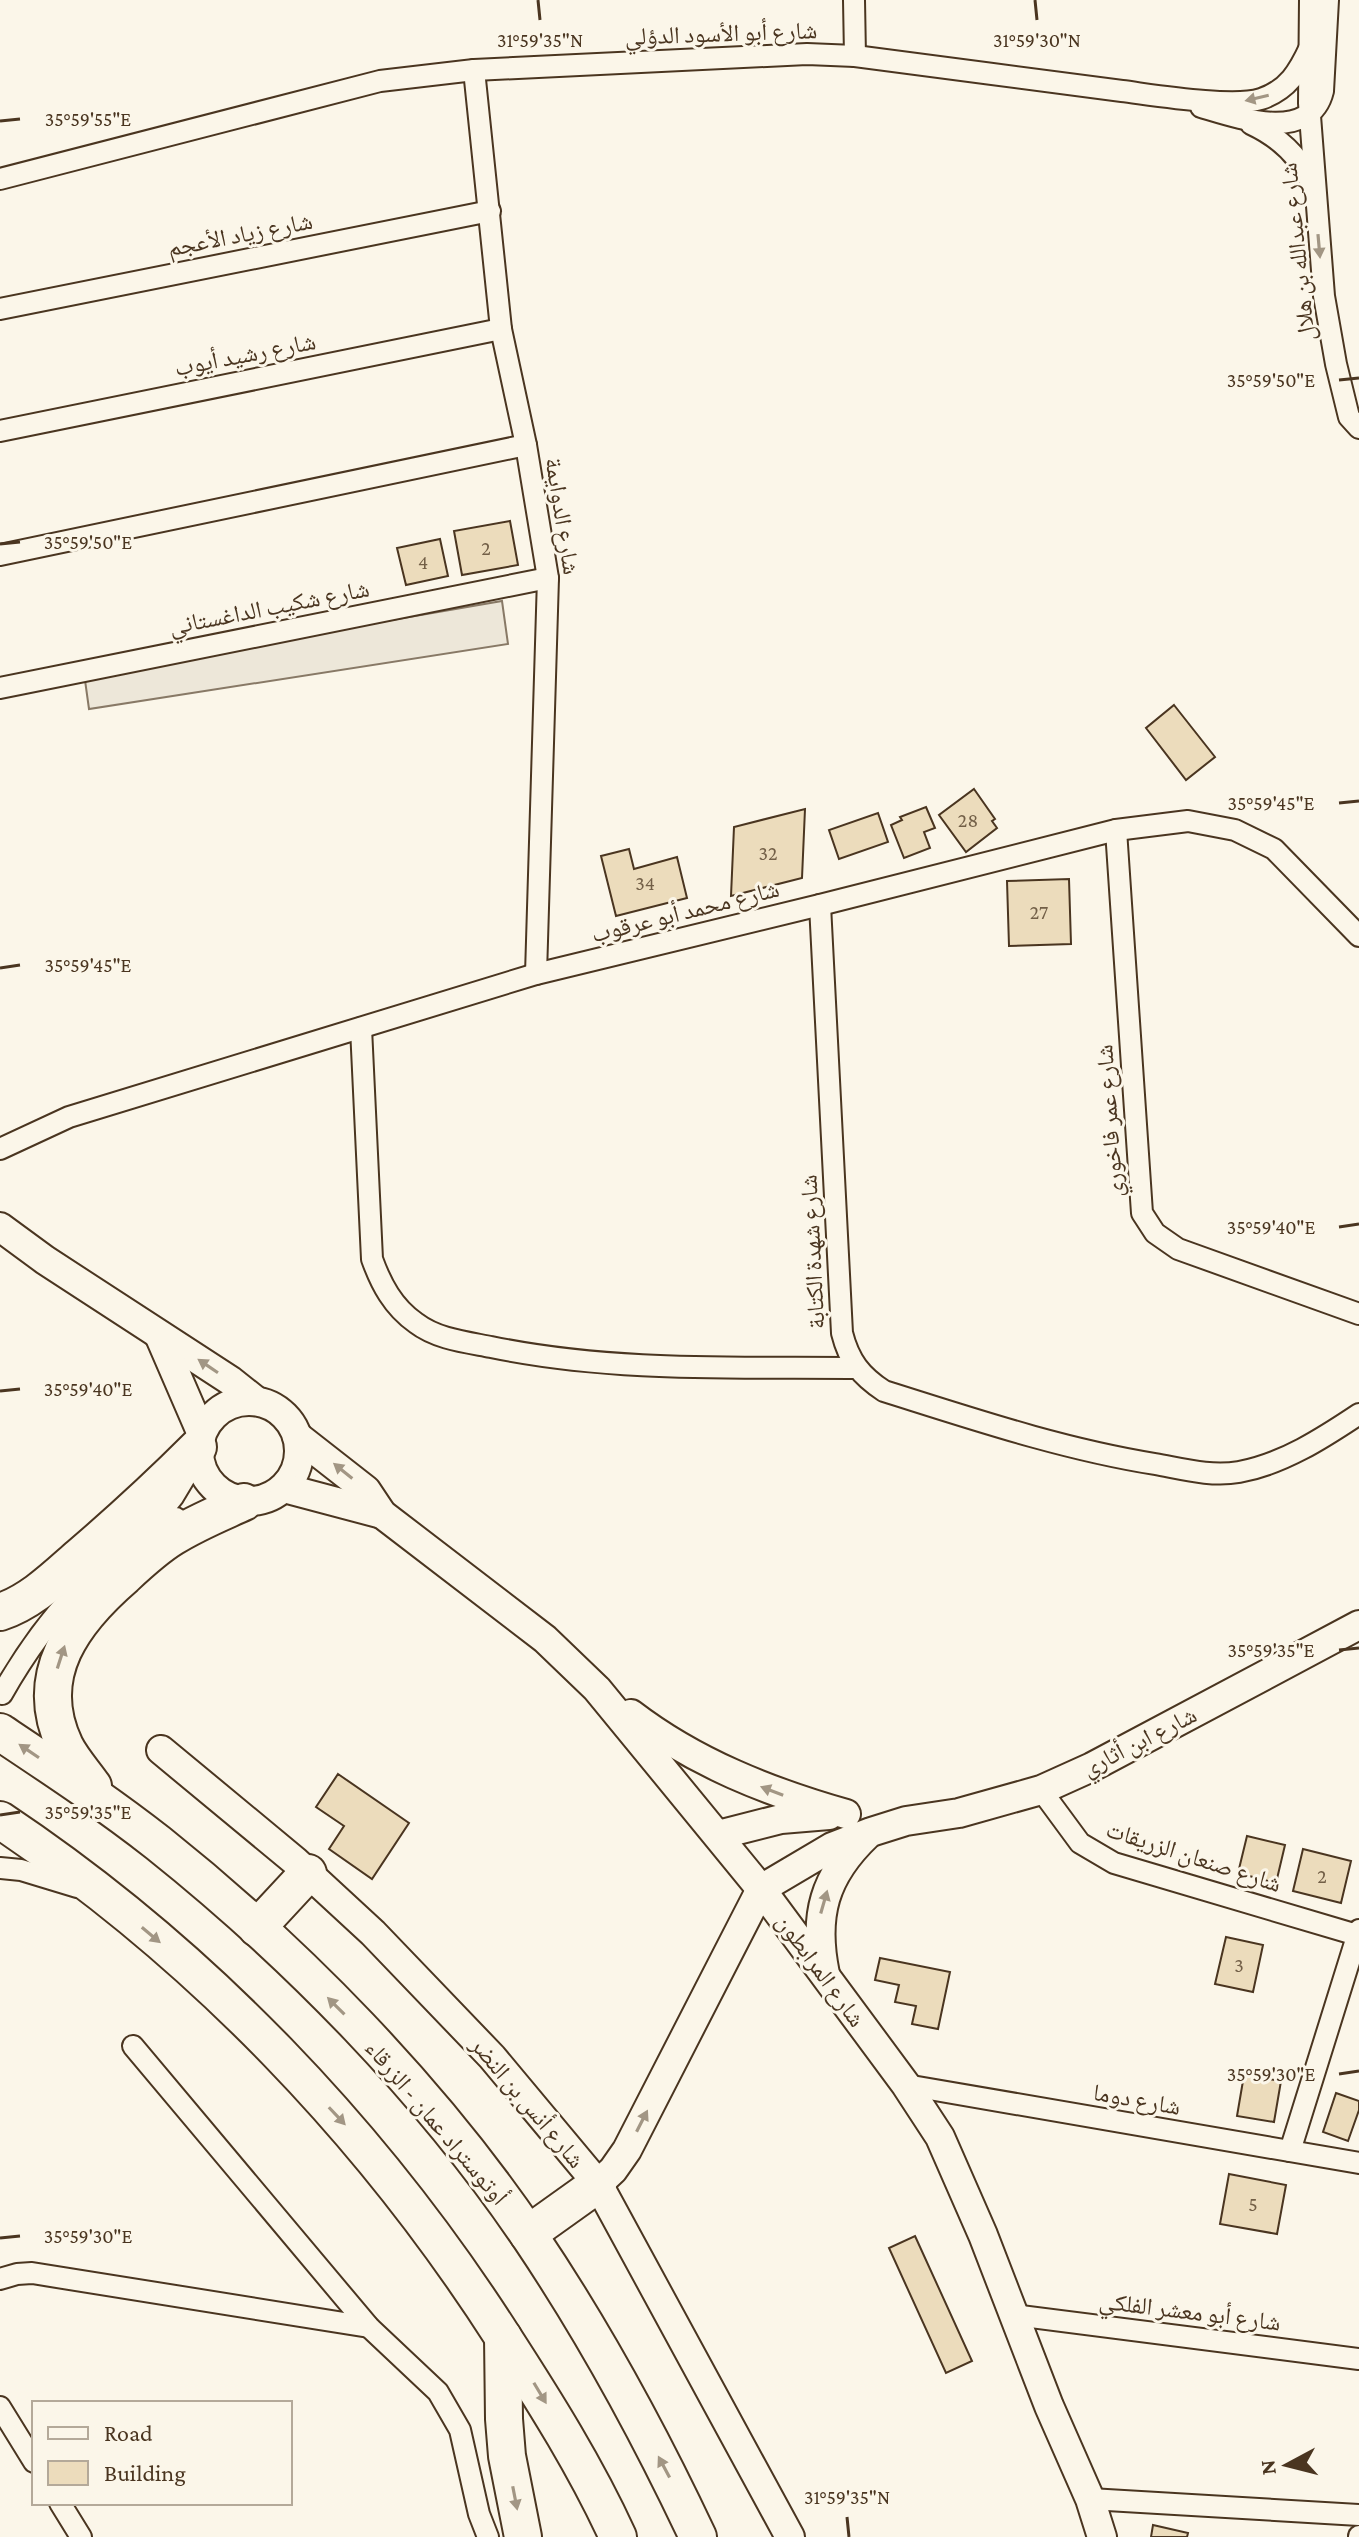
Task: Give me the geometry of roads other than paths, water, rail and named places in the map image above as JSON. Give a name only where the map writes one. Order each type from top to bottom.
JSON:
[{"type":"highway","points":[[0,1612],[31,1597],[53,1580],[145,1500],[199,1445]]},
{"type":"highway","points":[[106,1803],[65,1747],[58,1726],[54,1680],[68,1636],[97,1601],[154,1550],[238,1500]]},
{"type":"highway","name":"أوتوستراد عمان - الزرقاء","points":[[0,1732],[106,1803],[198,1876],[257,1928],[396,2066],[458,2141],[528,2234],[573,2303],[624,2391],[698,2537]]},
{"type":"highway","points":[[0,1820],[102,1894],[189,1968],[261,2036],[349,2129],[422,2219],[474,2290],[540,2393],[618,2537]]},
{"type":"highway","points":[[257,1928],[308,1873]]},
{"type":"highway","points":[[528,2234],[598,2184]]},
{"type":"highway","points":[[503,2337],[507,2456],[523,2537]]},
{"type":"street","points":[[854,0],[855,56]]},
{"type":"street","name":"شارع عبدالله بن هلال","points":[[1310,0],[1309,113],[1324,296],[1349,417],[1359,428]]},
{"type":"street","name":"شارع عبدالله بن هلال","points":[[1309,113],[1320,101],[1323,91],[1328,0]]},
{"type":"street","points":[[1167,97],[1241,102],[1264,98],[1292,80],[1310,47]]},
{"type":"street","name":"شارع أبو الأسود الدؤلي","points":[[0,179],[380,81],[474,70],[807,54],[855,56],[1167,97]]},
{"type":"street","name":"شارع الدوايمة","points":[[474,70],[501,329],[526,445],[548,578],[536,974]]},
{"type":"street","points":[[1167,97],[1254,123],[1279,123],[1309,113]]},
{"type":"street","points":[[1240,119],[1270,133],[1282,143],[1303,167],[1315,196]]},
{"type":"street","name":"شارع زياد الأعجم","points":[[0,309],[490,211]]},
{"type":"street","name":"شارع رشيد أيوب","points":[[0,431],[501,329]]},
{"type":"street","points":[[0,555],[526,445]]},
{"type":"street","name":"شارع شكيب الداغستاني","points":[[0,688],[548,578]]},
{"type":"street","name":"شارع محمد أبو عرقوب","points":[[0,1149],[69,1117],[536,974],[1116,830],[1188,821],[1235,830],[1274,849],[1359,936]]},
{"type":"street","name":"شارع عمر فاخوري","points":[[1116,830],[1142,1213],[1155,1233],[1178,1249],[1359,1314]]},
{"type":"street","name":"شارع شهدة الكتابة","points":[[820,905],[842,1333],[847,1352],[856,1368]]},
{"type":"street","points":[[361,1028],[372,1259],[381,1284],[396,1306],[416,1324],[440,1336],[605,1365],[856,1368],[884,1391],[991,1424],[1076,1448],[1206,1473],[1240,1471],[1280,1459],[1359,1414]]},
{"type":"street","points":[[0,1227],[45,1260],[220,1373],[255,1400],[273,1406],[288,1419],[297,1436],[299,1455],[295,1473],[284,1488],[272,1496],[258,1501],[238,1500],[180,1516],[144,1533]]},
{"type":"street","points":[[159,1335],[199,1445],[203,1474],[215,1489],[238,1500]]},
{"type":"street","points":[[2,1694],[20,1662],[71,1598],[111,1559],[144,1533],[173,1497],[210,1418],[222,1407],[238,1401],[255,1400]]},
{"type":"street","name":"شارع المرابطون","points":[[297,1436],[366,1490],[382,1514],[545,1639],[597,1689],[761,1889],[906,2085],[940,2137],[983,2235],[1049,2406],[1090,2499],[1102,2537]]},
{"type":"street","name":"شارع المرابطون","points":[[284,1488],[382,1514]]},
{"type":"street","name":"شارع ابن أثاري","points":[[761,1889],[832,1847],[871,1832],[906,1821],[959,1813],[1041,1790],[1092,1767],[1359,1625]]},
{"type":"street","points":[[597,1689],[642,1723],[702,1759],[792,1799],[846,1814]]},
{"type":"street","name":"شارع أنس بن النضر","points":[[161,1750],[308,1873],[373,1933],[511,2079],[598,2184],[790,2537]]},
{"type":"street","name":"شارع صنعان الزريقات","points":[[1041,1790],[1080,1843],[1114,1863],[1358,1932]]},
{"type":"street","name":"شارع ابن أثاري","points":[[718,1835],[781,1819],[846,1814],[906,1821]]},
{"type":"street","points":[[826,1979],[819,1947],[821,1914],[830,1882],[848,1854],[871,1832]]},
{"type":"street","points":[[0,1868],[21,1870],[102,1894]]},
{"type":"street","points":[[598,2184],[627,2150],[761,1889]]},
{"type":"street","points":[[1290,2151],[1358,1932]]},
{"type":"street","points":[[133,2046],[369,2327],[426,2378],[451,2410],[460,2430],[479,2514],[488,2537]]},
{"type":"street","name":"شارع دوما","points":[[906,2085],[1359,2163]]},
{"type":"street","points":[[0,2279],[32,2273],[369,2327]]},
{"type":"street","name":"شارع أبو معشر الفلكي","points":[[1014,2315],[1359,2359]]},
{"type":"street","points":[[0,2407],[32,2459]]},
{"type":"street","points":[[1090,2499],[1359,2515]]},
{"type":"street","points":[[61,2505],[81,2537]]}]
